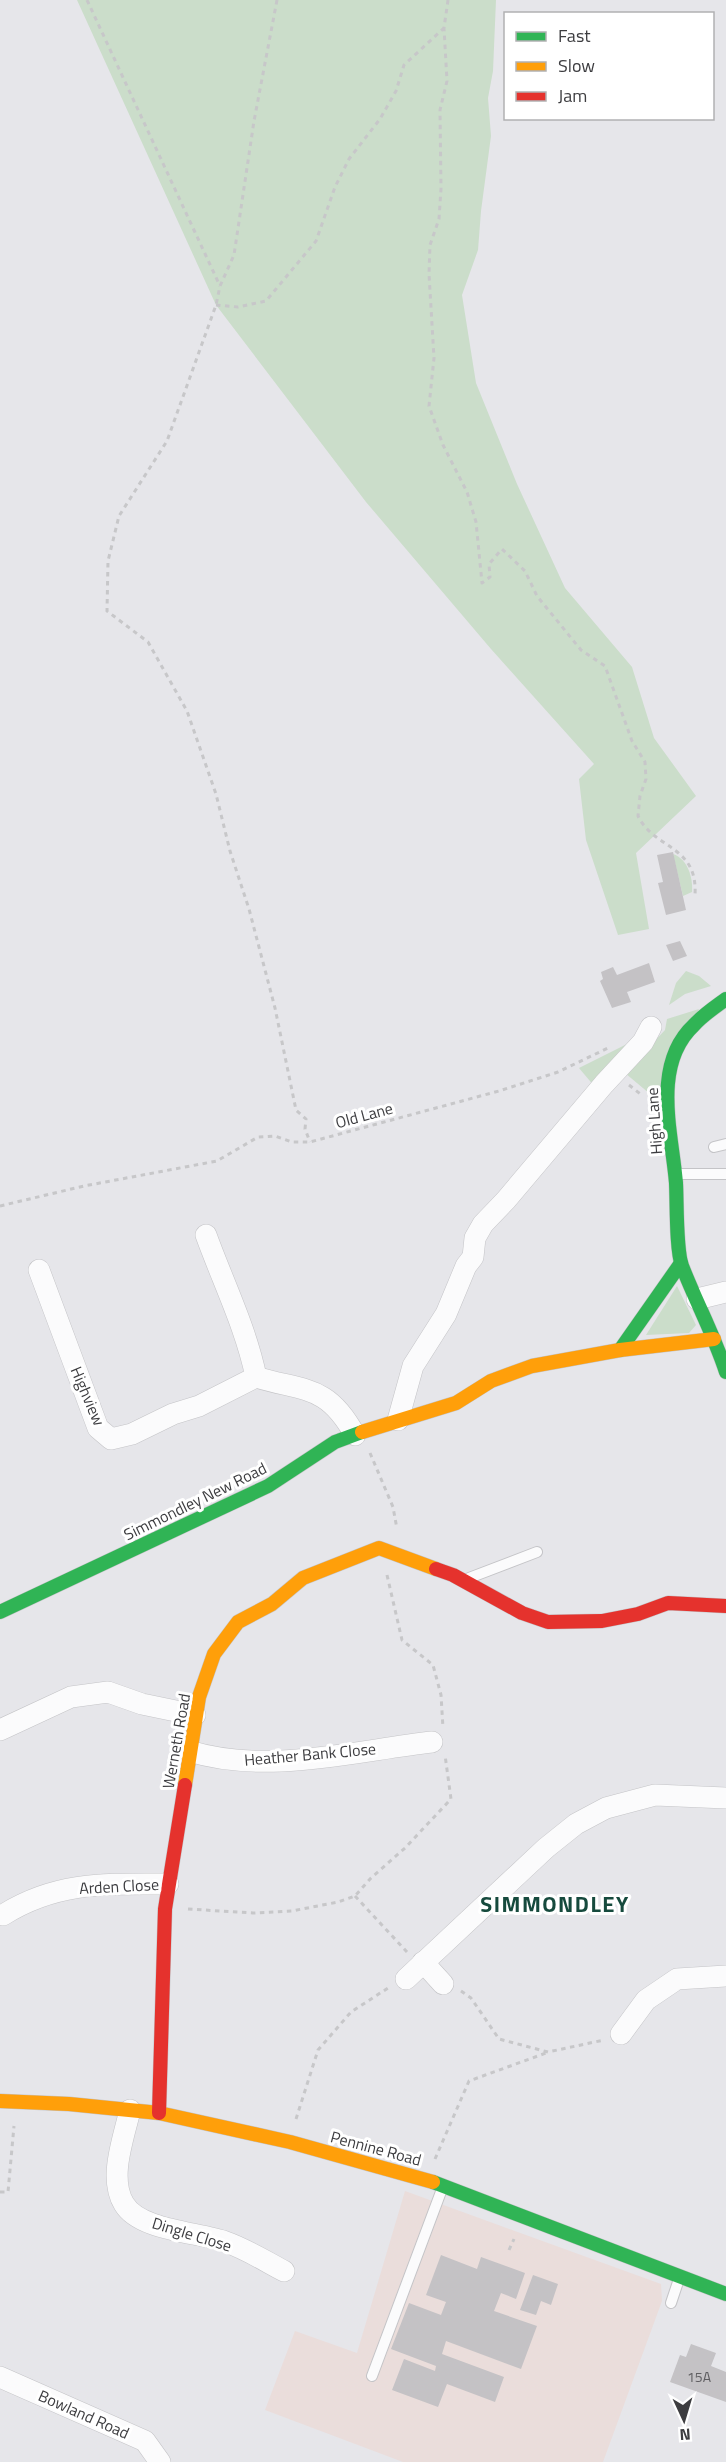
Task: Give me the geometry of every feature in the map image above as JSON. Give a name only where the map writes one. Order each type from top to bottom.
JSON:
[{"type":"street","name":"High Lane","points":[[681,1263],[675,1174],[668,1116],[668,1076],[677,1049],[692,1026],[726,999]]},
{"type":"street","points":[[398,1420],[413,1366],[446,1314],[466,1266],[473,1257],[475,1238],[483,1224],[614,1072],[643,1042],[651,1027]]},
{"type":"street","points":[[206,1235],[249,1345],[256,1377],[308,1389],[332,1402],[359,1434]]},
{"type":"street","points":[[681,1263],[726,1372]]},
{"type":"street","points":[[620,1350],[681,1263]]},
{"type":"street","name":"Highview","points":[[39,1270],[98,1428],[111,1439],[132,1434],[173,1414],[207,1402],[256,1377]]},
{"type":"street","points":[[697,1299],[726,1292]]},
{"type":"street","name":"Simmondley New Road","points":[[0,1612],[268,1486],[335,1442],[456,1403],[491,1381],[532,1366],[620,1350],[714,1339]]},
{"type":"street","points":[[379,1548],[463,1581],[522,1613],[548,1622],[602,1621],[638,1614],[668,1603],[726,1606]]},
{"type":"street","name":"Werneth Road","points":[[159,2113],[165,1909],[195,1715],[214,1654],[238,1622],[272,1604],[303,1578],[379,1548]]},
{"type":"street","points":[[0,1730],[71,1697],[108,1692],[142,1704],[195,1715]]},
{"type":"street","name":"Heather Bank Close","points":[[189,1750],[231,1761],[266,1761],[440,1742]]},
{"type":"street","points":[[443,1984],[416,1969],[546,1848],[576,1824],[606,1808],[655,1795],[726,1798]]},
{"type":"street","name":"Arden Close","points":[[3,1915],[24,1902],[91,1884],[168,1884]]},
{"type":"street","points":[[621,2034],[646,2000],[677,1979],[726,1976]]},
{"type":"street","name":"Pennine Road","points":[[0,2101],[15,2100],[159,2113],[290,2142],[425,2179],[726,2294]]},
{"type":"street","name":"Dingle Close","points":[[130,2110],[119,2157],[118,2183],[124,2204],[136,2217],[160,2226],[226,2242],[284,2271]]},
{"type":"street","name":"Bowland Road","points":[[0,2377],[144,2442],[160,2462]]},
{"type":"lane","points":[[714,1147],[726,1144]]},
{"type":"lane","points":[[675,1174],[726,1174]]},
{"type":"lane","points":[[463,1581],[537,1552]]},
{"type":"lane","points":[[372,2376],[443,2186]]},
{"type":"lane","points":[[671,2304],[680,2276]]},
{"type":"path","points":[[87,0],[220,286]]},
{"type":"path","points":[[277,0],[254,121],[234,255],[220,286],[216,304],[167,441],[119,516],[108,561],[107,611],[148,642],[187,711],[216,794],[230,851],[249,909],[275,1008],[296,1110],[306,1119],[305,1129],[310,1142]]},
{"type":"path","points":[[448,0],[444,28],[447,81],[440,110],[442,138],[439,219],[430,245],[429,274],[434,358],[429,406],[443,445],[467,492],[476,522],[482,584],[490,577],[489,564],[502,549],[525,571],[537,596],[581,650],[605,666],[632,741],[645,762],[646,779],[640,796],[638,816],[652,833],[671,846],[689,865],[695,881],[695,895]]},
{"type":"path","points":[[216,304],[238,307],[266,301],[316,240],[335,187],[349,159],[380,119],[396,91],[404,65],[444,28]]},
{"type":"path","name":"Old Lane","points":[[0,1206],[84,1186],[217,1161],[258,1137],[275,1136],[292,1142],[310,1142],[499,1091],[558,1072],[612,1046]]},
{"type":"path","points":[[614,1072],[668,1116]]},
{"type":"path","points":[[359,1434],[393,1507],[400,1555]]},
{"type":"path","points":[[165,1909],[254,1913],[291,1911],[338,1902],[355,1896],[451,1799],[440,1742],[441,1695],[433,1665],[402,1640],[379,1548]]},
{"type":"path","points":[[290,2142],[318,2050],[351,2012],[416,1969],[355,1896]]},
{"type":"path","points":[[443,1984],[457,1988],[471,1998],[499,2039],[548,2052],[559,2052],[621,2034]]},
{"type":"path","points":[[425,2179],[469,2081],[548,2052]]},
{"type":"path","points":[[0,2192],[8,2192],[15,2100]]},
{"type":"shaded area","points":[[405,2191],[661,2284],[662,2301],[603,2462],[403,2462],[265,2410],[295,2331],[357,2353]]},
{"type":"green space","points":[[77,0],[496,0],[493,71],[488,98],[491,136],[478,250],[462,295],[476,383],[517,484],[565,588],[632,667],[654,738],[696,796],[636,853],[649,929],[618,935],[586,840],[579,779],[594,764],[491,649],[366,502],[216,305]]},
{"type":"green space","points":[[673,854],[686,865],[692,881],[692,892],[683,896]]},
{"type":"green space","points":[[686,971],[699,976],[711,986],[685,994],[669,1005],[676,983]]},
{"type":"green space","points":[[699,1009],[662,1104],[625,1073],[665,1030],[667,1019]]},
{"type":"green space","points":[[637,1039],[595,1087],[579,1068]]},
{"type":"green space","points":[[677,1286],[696,1325],[689,1333],[646,1335]]},
{"type":"building","points":[[673,852],[686,910],[666,915],[658,883],[663,882],[657,855]]},
{"type":"building","points":[[680,941],[687,956],[673,961],[666,945]]},
{"type":"building","points":[[649,963],[655,982],[627,992],[631,1002],[612,1008],[600,981],[603,979],[601,972],[613,967],[617,975]]},
{"type":"building","points":[[441,2255],[477,2269],[481,2257],[525,2273],[516,2299],[501,2293],[494,2311],[537,2326],[521,2369],[446,2341],[442,2354],[504,2377],[495,2402],[447,2384],[438,2407],[392,2390],[404,2359],[435,2371],[436,2366],[391,2349],[409,2303],[441,2315],[446,2302],[426,2295]]},
{"type":"building","points":[[533,2275],[558,2284],[551,2305],[541,2301],[536,2315],[520,2310]]},
{"type":"building","points":[[691,2344],[716,2353],[711,2366],[726,2372],[726,2402],[670,2382],[680,2355],[686,2357]]},
{"type":"traffic: fast","points":[[726,999],[701,1018],[681,1041],[672,1060],[667,1100],[676,1183],[680,1259],[726,1372]]},
{"type":"traffic: fast","points":[[620,1350],[681,1263]]},
{"type":"traffic: fast","points":[[0,1612],[268,1486],[335,1442],[362,1432]]},
{"type":"traffic: fast","points":[[433,2182],[726,2294]]},
{"type":"traffic: slow","points":[[362,1432],[456,1403],[491,1381],[532,1366],[620,1350],[714,1339]]},
{"type":"traffic: slow","points":[[185,1785],[199,1697],[214,1654],[238,1622],[272,1604],[303,1578],[379,1548],[436,1569]]},
{"type":"traffic: slow","points":[[0,2101],[69,2104],[159,2113],[290,2142],[433,2182]]},
{"type":"traffic: jam","points":[[436,1569],[453,1575],[522,1613],[548,1622],[602,1621],[638,1614],[668,1603],[726,1606]]},
{"type":"traffic: jam","points":[[159,2113],[165,1909],[185,1785]]},
{"type":"district","name":"SIMMONDLEY","points":[[555,1904]]}]
